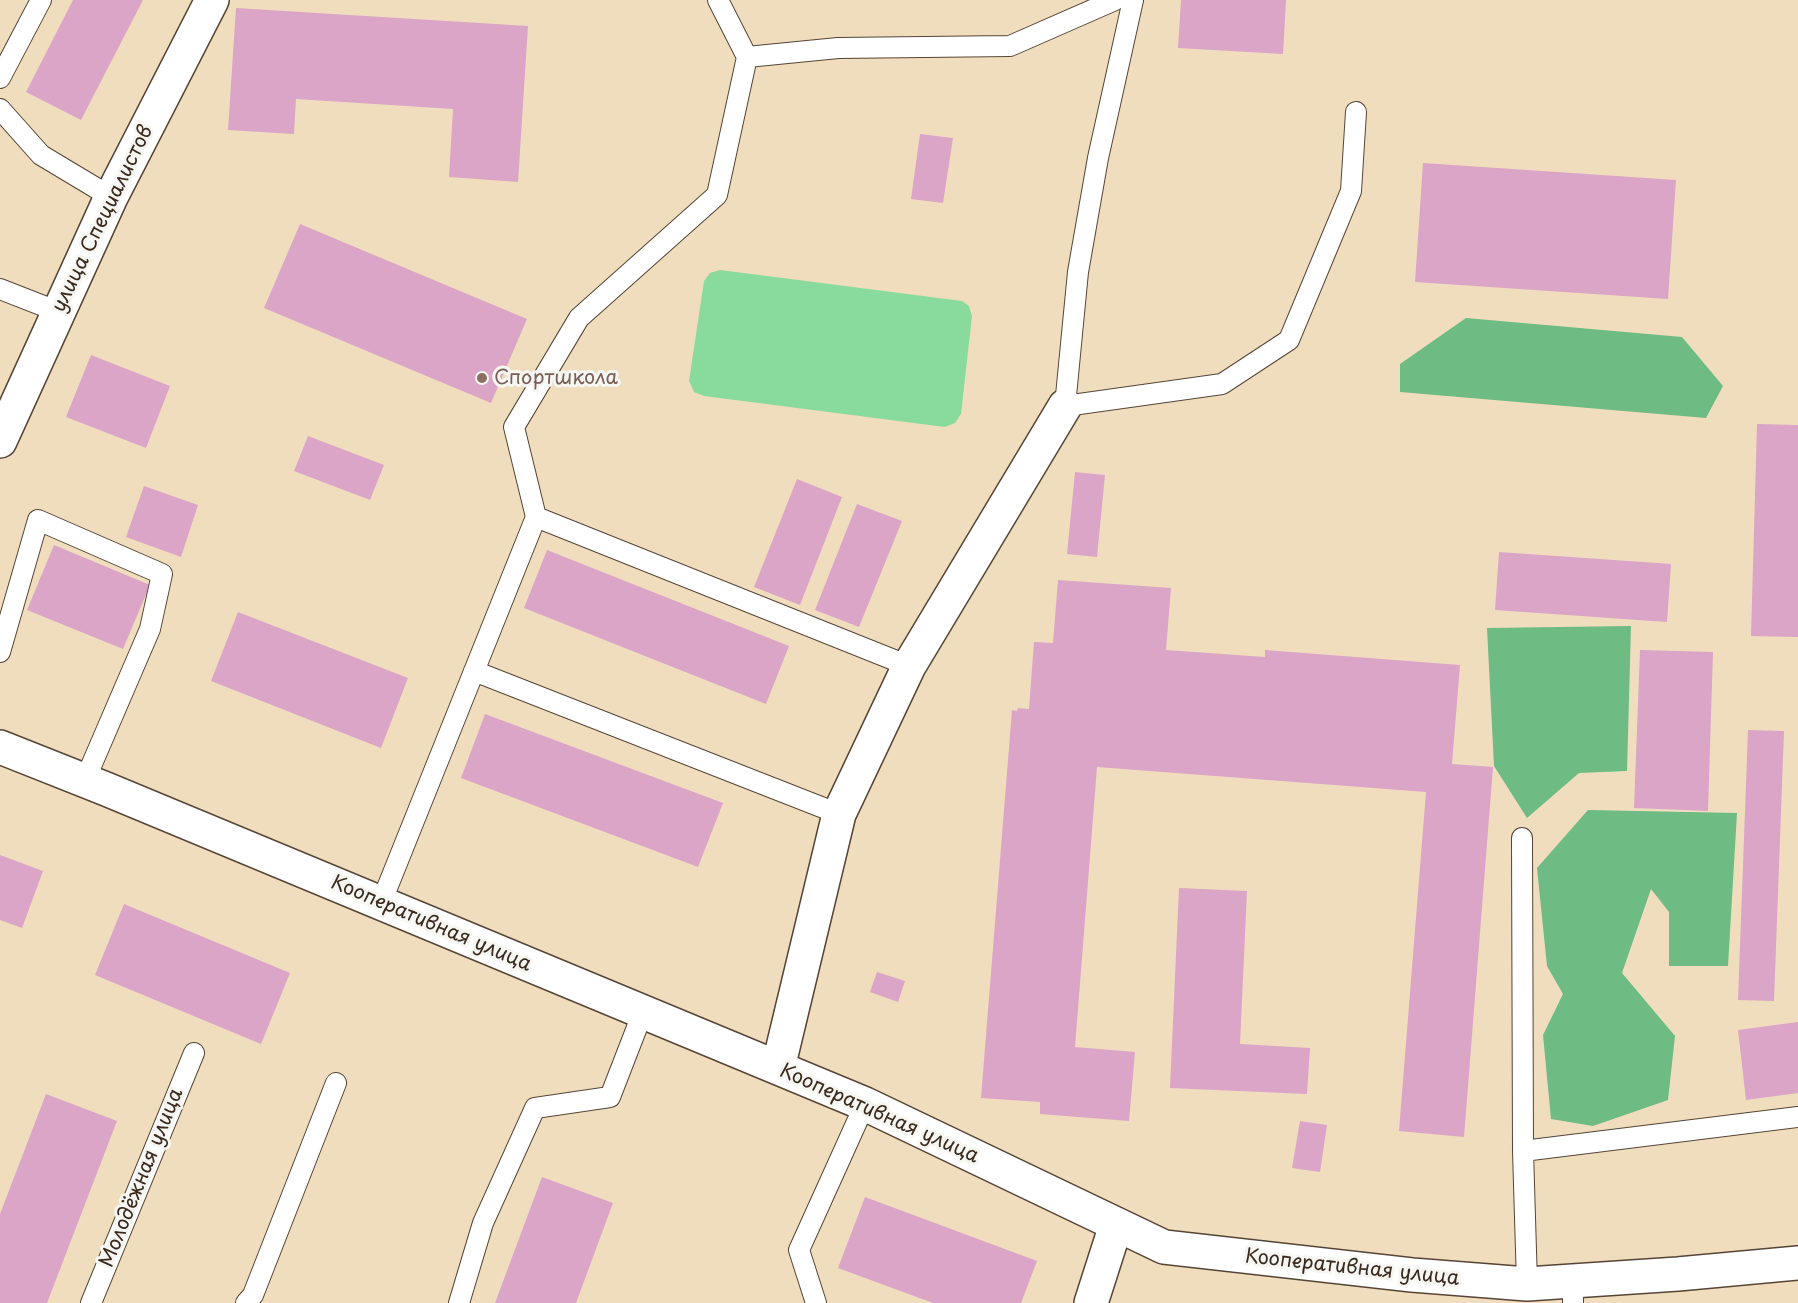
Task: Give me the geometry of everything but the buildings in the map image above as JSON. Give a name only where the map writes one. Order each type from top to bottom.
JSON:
[{"type":"street","name":"улица Специалистов","points":[[0,441],[111,197],[212,0]]},
{"type":"street","points":[[778,1068],[839,814],[909,666],[1065,406]]},
{"type":"street","name":"Кооперативная улица","points":[[0,747],[85,780],[865,1104],[1164,1247],[1412,1275],[1527,1284],[1573,1292],[1678,1274],[1798,1263]]},
{"type":"street","points":[[1091,1303],[1116,1225]]},
{"type":"lane","points":[[0,78],[40,0]]},
{"type":"lane","points":[[381,903],[536,517],[514,427],[579,318],[717,195],[747,57],[718,0]]},
{"type":"lane","points":[[747,57],[838,48],[1010,46],[1115,0]]},
{"type":"lane","points":[[1133,0],[1098,158],[1078,272],[1065,406],[1222,384],[1289,339],[1351,191],[1356,112]]},
{"type":"lane","points":[[0,109],[40,155],[111,197]]},
{"type":"lane","points":[[0,289],[59,312]]},
{"type":"lane","points":[[536,517],[909,666]]},
{"type":"lane","points":[[0,652],[38,520],[162,574],[150,629],[85,780]]},
{"type":"lane","points":[[474,670],[839,814]]},
{"type":"lane","points":[[1522,838],[1523,1151],[1527,1284]]},
{"type":"lane","points":[[459,1303],[483,1223],[535,1108],[610,1097],[643,1012]]},
{"type":"lane","name":"Молодёжная улица","points":[[91,1303],[194,1053]]},
{"type":"lane","points":[[246,1303],[253,1294],[336,1083]]},
{"type":"lane","points":[[816,1303],[799,1250],[865,1104]]},
{"type":"lane","points":[[1523,1151],[1798,1117]]},
{"type":"green space","points":[[720,270],[962,301],[969,306],[972,316],[961,414],[955,423],[945,427],[704,396],[694,392],[689,381],[704,281],[710,273]]},
{"type":"green space","points":[[1466,318],[1682,337],[1723,386],[1706,418],[1400,392],[1400,364]]},
{"type":"green space","points":[[1631,626],[1627,771],[1579,773],[1527,818],[1494,766],[1487,628]]},
{"type":"green space","points":[[1588,810],[1737,813],[1728,966],[1669,966],[1669,912],[1651,889],[1622,973],[1675,1036],[1668,1100],[1593,1126],[1551,1119],[1543,1035],[1563,994],[1547,966],[1537,868]]},
{"type":"place","name":"Спортшкола","points":[[482,378]]}]
